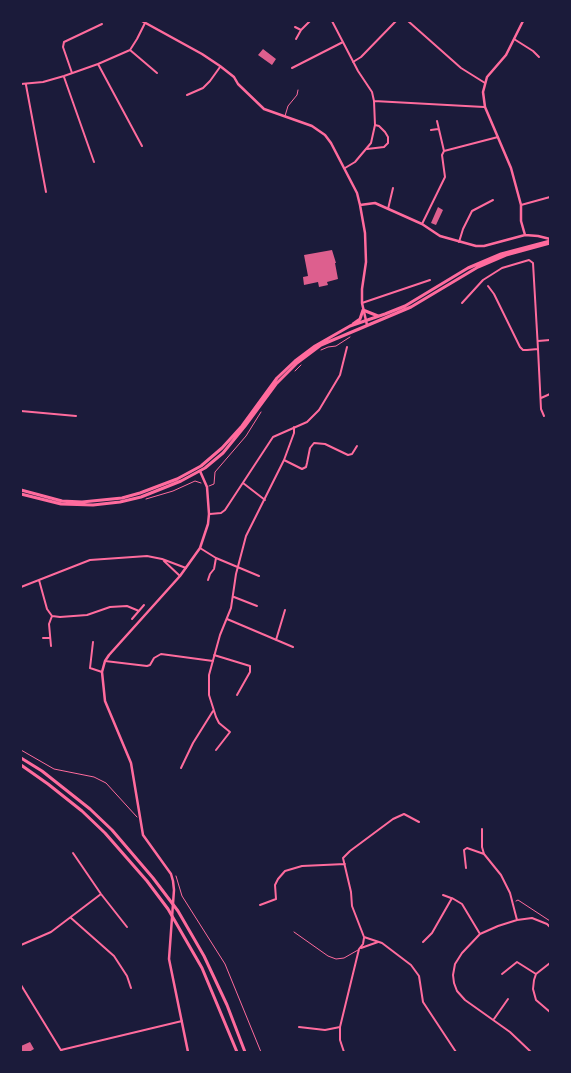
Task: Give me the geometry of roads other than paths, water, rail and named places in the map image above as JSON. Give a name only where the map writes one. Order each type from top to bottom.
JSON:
[{"type":"main road","points":[[21,494],[46,501],[86,506],[133,499],[159,490],[199,469],[223,453],[246,426],[276,384],[297,362],[330,340],[405,306],[468,268],[501,254],[549,241]]},
{"type":"main road","points":[[350,326],[367,323],[411,307],[478,267],[549,241]]},
{"type":"main road","points":[[21,490],[62,501],[99,501],[122,498],[153,489],[199,469],[230,440],[277,378],[287,368],[315,346],[360,319],[363,310],[372,315],[380,316]]},
{"type":"main road","points":[[21,758],[42,771],[95,814],[127,847],[153,878],[178,911],[204,956],[227,1006],[244,1052]]},
{"type":"main road","points":[[21,765],[82,811],[105,833],[147,880],[168,909],[202,968],[237,1052]]},
{"type":"street","points":[[296,39],[301,30],[310,21]]},
{"type":"street","points":[[332,21],[353,62],[372,92],[374,101],[374,134],[367,149],[345,168]]},
{"type":"street","points":[[353,62],[361,57],[396,21]]},
{"type":"street","points":[[408,21],[466,72],[485,83]]},
{"type":"street","points":[[523,21],[506,55],[492,70],[485,83],[483,92],[485,107],[511,168],[521,205],[521,221],[525,235]]},
{"type":"street","points":[[21,84],[43,82],[72,74],[130,50],[138,39],[143,22],[220,66],[234,77],[238,84],[264,109],[300,121],[325,135],[345,168],[357,193],[360,205],[366,262],[362,303],[367,323]]},
{"type":"street","points":[[72,74],[63,47],[64,42],[102,24]]},
{"type":"street","points":[[295,27],[301,30]]},
{"type":"street","points":[[514,39],[533,50],[538,57]]},
{"type":"street","points":[[292,68],[343,42]]},
{"type":"street","points":[[130,50],[157,73]]},
{"type":"street","points":[[98,64],[142,146]]},
{"type":"street","points":[[187,96],[203,88],[220,66]]},
{"type":"street","points":[[64,76],[94,162]]},
{"type":"street","points":[[26,84],[46,192]]},
{"type":"street","points":[[374,101],[485,107]]},
{"type":"street","points":[[422,224],[445,177],[442,155],[444,151],[437,121]]},
{"type":"street","points":[[367,149],[384,147],[388,143],[388,137],[385,132],[375,125]]},
{"type":"street","points":[[431,130],[438,129]]},
{"type":"street","points":[[444,151],[498,137]]},
{"type":"street","points":[[388,209],[393,188]]},
{"type":"street","points":[[521,205],[550,197]]},
{"type":"street","points":[[459,242],[472,212],[493,200]]},
{"type":"street","points":[[360,205],[375,204],[422,224],[440,236],[459,242],[484,246],[525,235],[538,236],[549,241]]},
{"type":"street","points":[[462,304],[483,280],[502,268],[529,260],[533,263],[541,398],[544,416]]},
{"type":"street","points":[[362,303],[430,280]]},
{"type":"street","points":[[488,286],[494,294],[520,347],[523,350],[538,348]]},
{"type":"street","points":[[538,341],[550,340]]},
{"type":"street","points":[[208,514],[221,513],[225,510],[273,437],[309,420],[325,402],[340,375],[347,347]]},
{"type":"street","points":[[541,398],[550,394]]},
{"type":"street","points":[[21,411],[76,416]]},
{"type":"street","points":[[216,750],[230,732],[219,723],[214,711],[208,683],[214,655],[233,596],[238,567],[250,528],[266,500],[284,460],[294,433],[294,427]]},
{"type":"street","points":[[284,460],[302,469],[306,467],[310,448],[314,443],[325,444],[348,455],[352,454],[357,446]]},
{"type":"street","points":[[188,1052],[170,966],[169,953],[174,890],[171,874],[146,840],[140,822],[132,763],[105,701],[102,672],[105,661],[180,576],[200,548],[208,524],[208,514],[207,487],[199,469]]},
{"type":"street","points":[[243,483],[266,500]]},
{"type":"street","points":[[200,548],[216,558],[259,576]]},
{"type":"street","points":[[21,587],[90,560],[147,556],[162,559],[186,568]]},
{"type":"street","points":[[208,580],[214,569],[216,558]]},
{"type":"street","points":[[162,559],[180,576]]},
{"type":"street","points":[[39,580],[47,609],[52,616],[87,615],[110,607],[127,606],[139,611]]},
{"type":"street","points":[[233,596],[258,606]]},
{"type":"street","points":[[132,618],[144,605]]},
{"type":"street","points":[[276,640],[285,610]]},
{"type":"street","points":[[51,646],[49,624],[52,616]]},
{"type":"street","points":[[226,619],[293,647]]},
{"type":"street","points":[[44,638],[50,638]]},
{"type":"street","points":[[93,642],[90,668],[102,672]]},
{"type":"street","points":[[105,661],[147,666],[150,665],[154,658],[161,654],[213,661]]},
{"type":"street","points":[[214,655],[250,666],[250,672],[237,694]]},
{"type":"street","points":[[181,768],[193,743],[214,711]]},
{"type":"street","points":[[179,762],[183,764]]},
{"type":"street","points":[[344,1052],[340,1040],[340,1027],[359,949],[363,944],[364,937],[352,906],[343,858],[393,819],[404,814],[419,822]]},
{"type":"street","points":[[482,829],[482,848],[484,854],[501,875],[513,902],[517,920]]},
{"type":"street","points":[[466,868],[464,850],[467,848],[484,854]]},
{"type":"street","points":[[73,853],[101,894],[127,927]]},
{"type":"street","points":[[260,905],[276,899],[275,885],[285,871],[302,866],[345,864]]},
{"type":"street","points":[[21,945],[50,932],[101,894]]},
{"type":"street","points":[[443,896],[452,898],[462,904],[480,934]]},
{"type":"street","points":[[423,942],[432,933],[452,898]]},
{"type":"street","points":[[71,918],[114,956],[127,976],[131,988]]},
{"type":"street","points":[[531,1052],[494,1019],[465,1000],[457,991],[453,974],[455,964],[461,954],[480,934],[517,920],[532,918],[550,927]]},
{"type":"street","points":[[364,937],[379,942],[411,966],[418,976],[423,1002],[456,1052]]},
{"type":"street","points":[[359,949],[379,942]]},
{"type":"street","points":[[502,974],[517,962],[536,974]]},
{"type":"street","points":[[550,964],[536,974],[534,980],[536,1000],[550,1012]]},
{"type":"street","points":[[21,985],[62,1051],[182,1021]]},
{"type":"street","points":[[494,1019],[508,999]]},
{"type":"street","points":[[299,1027],[325,1030],[340,1027]]},
{"type":"lane","points":[[284,117],[288,106],[297,95],[298,90]]},
{"type":"lane","points":[[294,932],[328,956],[336,959],[344,958],[359,949]]}]
